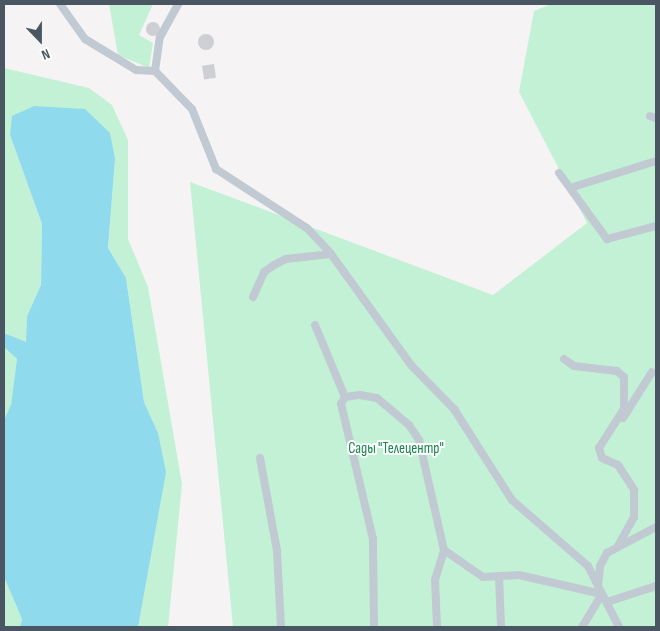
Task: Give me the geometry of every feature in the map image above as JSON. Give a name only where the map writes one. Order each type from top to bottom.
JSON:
[{"type":"street","points":[[60,4],[85,39],[136,70],[155,70],[192,109],[216,169],[299,222],[331,254],[411,365],[454,409],[512,500],[555,541],[578,554],[607,602],[619,627]]},
{"type":"street","points":[[155,70],[160,37],[178,4]]},
{"type":"street","points":[[572,186],[656,161]]},
{"type":"street","points":[[559,173],[572,186],[607,239],[656,226]]},
{"type":"street","points":[[253,297],[264,272],[274,265],[286,259],[331,254]]},
{"type":"street","points":[[315,325],[345,397]]},
{"type":"street","points":[[564,359],[574,366],[617,371],[624,377],[627,389],[617,422]]},
{"type":"street","points":[[582,627],[600,591],[600,566],[618,546],[634,517],[634,490],[618,465],[602,458],[599,448],[617,422],[639,398],[652,372]]},
{"type":"street","points":[[345,397],[377,398],[412,428],[419,440],[444,550],[434,580],[437,627]]},
{"type":"street","points":[[345,397],[341,404],[373,539],[374,627]]},
{"type":"street","points":[[260,458],[277,551],[281,627]]},
{"type":"street","points":[[618,546],[656,527]]},
{"type":"street","points":[[444,550],[483,577],[519,576],[600,591]]},
{"type":"street","points":[[499,576],[501,625]]},
{"type":"street","points":[[607,602],[656,586]]},
{"type":"green space","points":[[109,4],[153,4],[139,35],[153,43],[149,68],[118,55]]},
{"type":"green space","name":"Сады \"Телецентр\"","points":[[551,4],[656,4],[656,627],[233,627],[190,182],[493,295],[587,223],[519,92],[534,11]]},
{"type":"green space","points":[[4,68],[89,88],[112,105],[128,140],[128,239],[148,287],[182,484],[168,627],[138,627],[158,433],[144,402],[126,278],[108,248],[115,159],[10,135],[42,224],[41,285],[27,316],[26,343],[5,333]]},
{"type":"green space","points":[[4,347],[17,359],[11,406],[4,420]]},
{"type":"green space","points":[[4,577],[22,619],[20,627],[4,627]]},
{"type":"water","points":[[34,106],[85,109],[110,133],[115,159],[108,248],[126,278],[144,402],[158,433],[166,472],[138,627],[20,627],[22,619],[4,577],[4,420],[11,405],[17,359],[4,347],[4,333],[26,342],[27,316],[41,285],[42,224],[10,135],[12,116]]},
{"type":"building","points":[[150,22],[156,22],[160,29],[156,36],[150,36],[146,32],[146,26]]},
{"type":"building","points":[[203,34],[209,34],[214,39],[212,48],[203,50],[198,45],[198,39]]},
{"type":"building","points":[[214,64],[216,78],[204,80],[202,66]]}]
